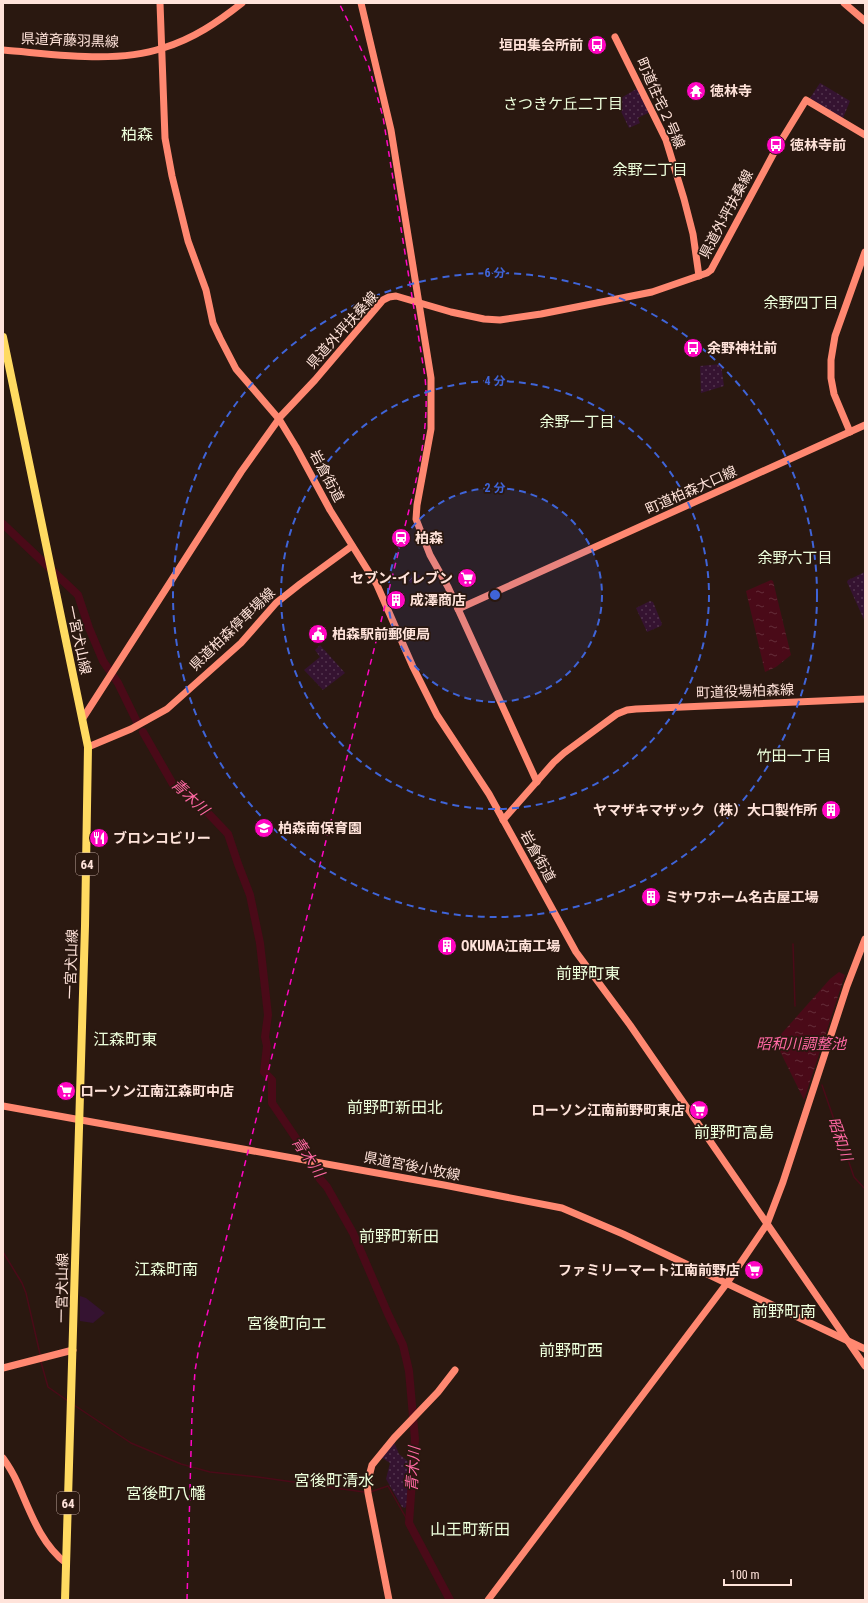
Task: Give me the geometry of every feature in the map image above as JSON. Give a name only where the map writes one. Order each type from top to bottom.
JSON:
[{"type":"main road","name":"一宮犬山線","points":[[3,337],[88,747],[86,918],[65,1600]]},
{"type":"street","points":[[160,3],[165,138],[172,176],[188,241],[206,290],[213,323],[236,369],[279,419]]},
{"type":"street","name":"県道斉藤羽黒線","points":[[3,50],[108,57],[162,49],[198,33],[242,3]]},
{"type":"street","points":[[361,3],[391,130],[430,373],[432,414],[429,447],[418,497],[416,519],[430,555],[448,586],[537,782],[503,820]]},
{"type":"street","points":[[844,3],[865,21]]},
{"type":"street","name":"町道住宅２号線","points":[[615,37],[622,48],[666,140],[693,234],[699,276]]},
{"type":"street","name":"県道外坪扶桑線","points":[[83,718],[241,472],[279,419],[315,380],[383,300],[396,296],[484,319],[500,320],[540,314],[652,292],[699,276],[710,270],[776,149],[806,100],[865,135]]},
{"type":"street","points":[[850,432],[834,394],[830,360],[835,336],[865,252]]},
{"type":"street","name":"岩倉街道","points":[[279,419],[330,510],[377,585],[413,667],[437,715],[489,794],[576,952],[630,1025],[865,1366]]},
{"type":"street","name":"町道柏森大口線","points":[[458,609],[865,425]]},
{"type":"street","name":"県道柏森停車場線","points":[[88,747],[137,726],[167,709],[240,643],[276,603],[352,546]]},
{"type":"street","name":"町道役場柏森線","points":[[537,782],[564,753],[614,716],[627,710],[865,699]]},
{"type":"street","points":[[488,1600],[727,1283],[767,1224],[780,1190],[847,986],[865,939]]},
{"type":"street","name":"県道宮後小牧線","points":[[3,1106],[364,1170],[562,1208],[616,1231],[865,1349]]},
{"type":"street","points":[[3,1368],[73,1350]]},
{"type":"street","points":[[389,1600],[368,1493],[367,1484],[369,1475],[372,1465],[394,1438],[438,1392],[455,1370]]},
{"type":"street","points":[[3,1458],[16,1480],[42,1536],[58,1556],[66,1562]]},
{"type":"shaded area","points":[[820,83],[850,101],[843,118],[841,119],[810,98]]},
{"type":"shaded area","points":[[638,88],[650,112],[638,118],[640,123],[629,128],[616,101]]},
{"type":"shaded area","points":[[721,364],[724,386],[701,393],[700,366]]},
{"type":"shaded area","points":[[865,572],[865,622],[847,582],[848,580]]},
{"type":"shaded area","points":[[417,573],[420,576],[419,580],[410,583],[409,581],[413,574]]},
{"type":"shaded area","points":[[650,601],[653,602],[662,624],[661,626],[647,632],[636,608]]},
{"type":"shaded area","points":[[320,645],[345,673],[323,690],[304,670],[320,657],[315,650]]},
{"type":"shaded area","points":[[80,1296],[86,1298],[105,1313],[93,1323],[80,1321]]},
{"type":"shaded area","points":[[394,1442],[399,1454],[410,1463],[407,1505],[405,1508],[402,1507],[386,1479],[390,1463],[381,1457]]},
{"type":"water","points":[[771,580],[773,581],[791,655],[776,667],[765,672],[746,591]]},
{"type":"water","name":"昭和川調整池","points":[[839,972],[845,975],[804,1100],[775,1041],[830,979]]},
{"type":"waterway","name":"青木川","points":[[3,524],[78,595],[89,628],[103,661],[118,683],[137,722]]},
{"type":"waterway","name":"青木川","points":[[143,732],[174,786],[187,791],[228,834],[250,895],[260,943],[268,1015],[265,1037],[267,1046],[264,1072],[272,1080],[272,1103],[304,1150],[353,1233],[403,1345],[409,1371],[415,1439],[409,1523],[450,1600]]},
{"type":"waterway","name":"昭和川","points":[[793,944],[795,1006]]},
{"type":"waterway","name":"昭和川","points":[[822,1085],[854,1177],[865,1189]]},
{"type":"waterway","points":[[3,1252],[22,1283],[26,1293],[40,1354]]},
{"type":"waterway","points":[[41,1362],[48,1387],[68,1401]]},
{"type":"waterway","points":[[74,1405],[131,1443],[181,1464],[210,1472],[258,1477],[364,1492]]},
{"type":"waterway","points":[[370,1492],[388,1486],[409,1523]]},
{"type":"railway","points":[[187,1600],[192,1415],[195,1371],[199,1347],[413,494],[424,436],[426,407],[425,377],[383,117],[369,67],[339,3]]},
{"type":"place","name":"垣田集会所前","points":[[597,45]]},
{"type":"place","name":"徳林寺","points":[[696,91]]},
{"type":"place","name":"徳林寺前","points":[[776,145]]},
{"type":"place","name":"余野神社前","points":[[693,348]]},
{"type":"place","name":"柏森","points":[[401,538]]},
{"type":"place","name":"セブン-イレブン","points":[[467,578]]},
{"type":"place","name":"成澤商店","points":[[396,600]]},
{"type":"place","name":"柏森駅前郵便局","points":[[318,634]]},
{"type":"place","name":"ヤマザキマザック（株）大口製作所","points":[[831,810]]},
{"type":"place","name":"柏森南保育園","points":[[264,828]]},
{"type":"place","name":"ブロンコビリー","points":[[99,838]]},
{"type":"place","name":"ミサワホーム名古屋工場","points":[[651,897]]},
{"type":"place","name":"OKUMA江南工場","points":[[447,946]]},
{"type":"place","name":"ローソン江南江森町中店","points":[[66,1091]]},
{"type":"place","name":"ローソン江南前野町東店","points":[[699,1110]]},
{"type":"place","name":"ファミリーマート江南前野店","points":[[754,1270]]},
{"type":"district","name":"さつきケ丘二丁目","points":[[563,104]]},
{"type":"district","name":"柏森","points":[[137,134]]},
{"type":"district","name":"余野二丁目","points":[[650,170]]},
{"type":"district","name":"余野四丁目","points":[[801,303]]},
{"type":"district","name":"余野一丁目","points":[[577,422]]},
{"type":"district","name":"余野六丁目","points":[[795,558]]},
{"type":"district","name":"竹田一丁目","points":[[794,756]]},
{"type":"district","name":"前野町東","points":[[588,973]]},
{"type":"district","name":"江森町東","points":[[125,1039]]},
{"type":"district","name":"前野町新田北","points":[[395,1107]]},
{"type":"district","name":"前野町高島","points":[[734,1132]]},
{"type":"district","name":"前野町新田","points":[[399,1236]]},
{"type":"district","name":"江森町南","points":[[166,1269]]},
{"type":"district","name":"前野町南","points":[[784,1311]]},
{"type":"district","name":"宮後町向エ","points":[[287,1323]]},
{"type":"district","name":"前野町西","points":[[571,1350]]},
{"type":"district","name":"宮後町清水","points":[[334,1480]]},
{"type":"district","name":"宮後町八幡","points":[[166,1493]]},
{"type":"district","name":"山王町新田","points":[[470,1529]]}]
